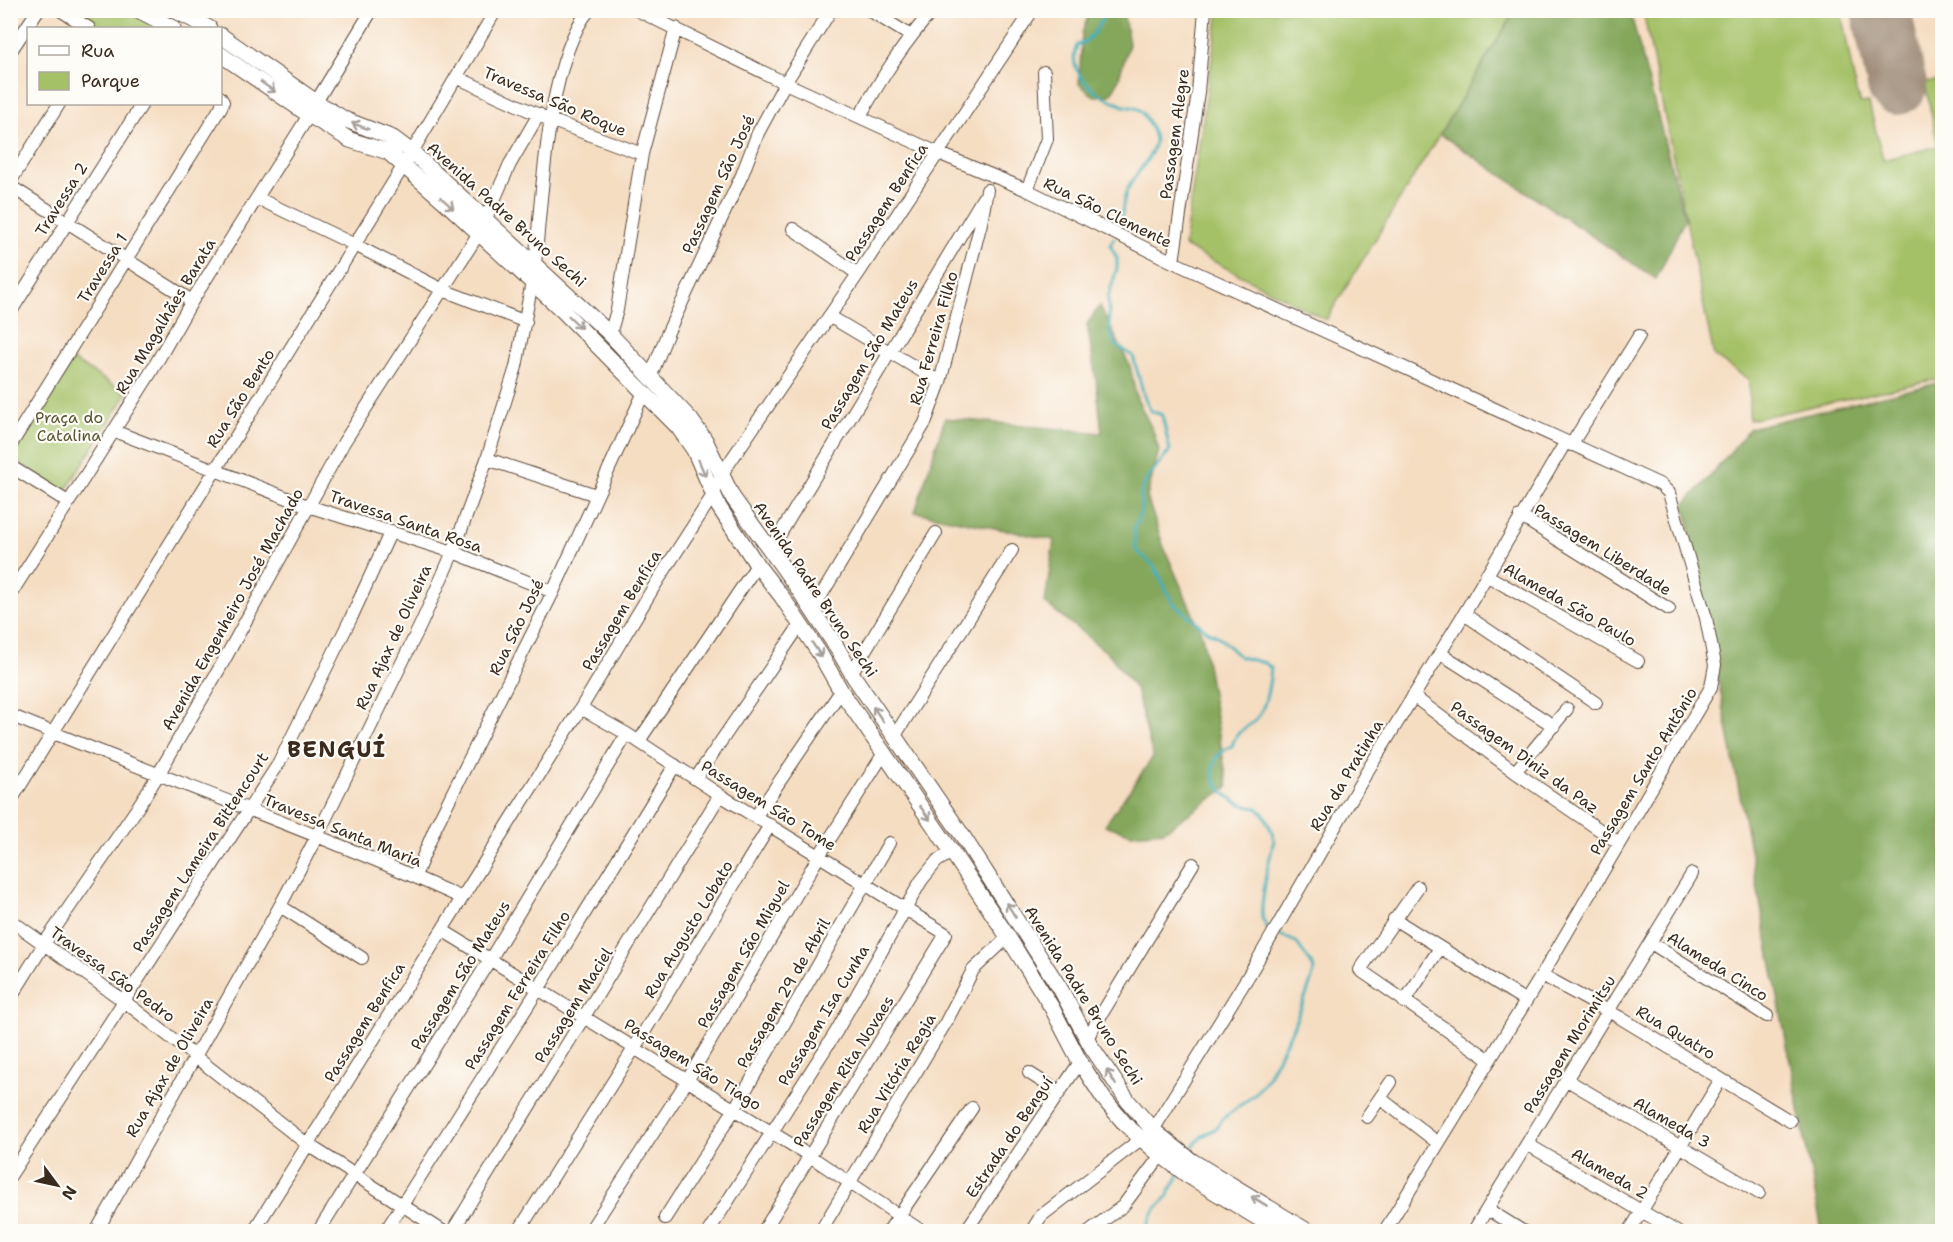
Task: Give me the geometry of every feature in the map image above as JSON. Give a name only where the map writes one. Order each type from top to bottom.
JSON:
[{"type":"main road","points":[[138,10],[171,27]]},
{"type":"main road","points":[[174,10],[206,27]]},
{"type":"main road","name":"Avenida Padre Bruno Sechi","points":[[222,37],[350,140],[408,158],[486,218],[610,334],[694,450],[713,495],[757,565],[820,654],[841,691],[1008,937],[1104,1099],[1126,1125],[1150,1131],[1191,1161],[1309,1232]]},
{"type":"main road","name":"Avenida Padre Bruno Sechi","points":[[222,55],[312,109]]},
{"type":"main road","name":"Avenida Padre Bruno Sechi","points":[[408,158],[479,233],[606,352],[691,420],[705,440],[734,498],[813,609],[894,737],[964,838],[1061,990],[1117,1087],[1150,1131],[1161,1155],[1187,1175],[1281,1232]]},
{"type":"main road","name":"Rua Ajax de Oliveira","points":[[532,282],[535,264]]},
{"type":"street","points":[[10,52],[38,10]]},
{"type":"street","points":[[60,10],[87,27]]},
{"type":"street","name":"Rua Magalhães Barata","points":[[10,595],[173,337],[192,301],[372,10]]},
{"type":"street","name":"Rua São Bento","points":[[10,802],[408,158],[496,10]]},
{"type":"street","name":"Rua Ajax de Oliveira","points":[[535,264],[545,117],[578,27],[589,10]]},
{"type":"street","name":"Rua São Clemente","points":[[637,10],[785,82],[938,153],[1027,190],[1173,262],[1568,444]]},
{"type":"street","name":"Passagem São José","points":[[647,385],[668,332],[742,175],[758,133],[785,82],[831,10]]},
{"type":"street","points":[[869,10],[911,36]]},
{"type":"street","points":[[860,116],[885,72],[933,10]]},
{"type":"street","name":"Passagem Alegre","points":[[1173,262],[1198,92],[1201,11]]},
{"type":"street","name":"Passagem Benfica","points":[[253,1232],[713,495],[721,475],[830,316],[1030,14]]},
{"type":"street","points":[[610,334],[617,310],[642,154],[676,28]]},
{"type":"street","points":[[1027,190],[1047,139],[1044,72]]},
{"type":"street","name":"Travessa São Roque","points":[[456,77],[545,117],[642,154]]},
{"type":"street","points":[[58,105],[10,184],[192,301]]},
{"type":"street","name":"Travessa 2","points":[[10,313],[140,105]]},
{"type":"street","name":"Travessa 1","points":[[10,446],[127,259],[219,105]]},
{"type":"street","points":[[486,218],[510,164],[545,117]]},
{"type":"street","name":"Passagem São Mateus","points":[[771,549],[994,175]]},
{"type":"street","name":"Rua Ferreira Filho","points":[[813,609],[925,423],[940,382],[981,223],[987,190]]},
{"type":"street","points":[[257,198],[443,290],[505,316],[526,322]]},
{"type":"street","points":[[794,229],[858,274]]},
{"type":"street","name":"Avenida Engenheiro José Machado","points":[[10,999],[44,944],[158,775],[344,442],[479,233]]},
{"type":"street","name":"Rua Ajax de Oliveira","points":[[96,1232],[280,906],[416,634],[453,552],[487,459],[516,367],[532,282]]},
{"type":"street","points":[[830,316],[940,382]]},
{"type":"street","name":"Rua da Pratinha","points":[[1150,1131],[1274,933],[1520,516],[1639,336]]},
{"type":"street","name":"Rua São José","points":[[415,876],[436,826],[553,592],[647,385]]},
{"type":"street","name":"Travessa Santa Rosa","points":[[114,431],[308,506],[453,552],[553,592]]},
{"type":"street","name":"Passagem Santo Antônio","points":[[1384,1232],[1542,975],[1711,687],[1715,665],[1706,618],[1670,493],[1661,485],[1568,444]]},
{"type":"street","points":[[487,459],[597,495]]},
{"type":"street","points":[[10,466],[68,502]]},
{"type":"street","name":"Passagem Liberdade","points":[[1520,516],[1669,609]]},
{"type":"street","name":"Passagem Lameira Bittencourt","points":[[10,1176],[279,763],[351,618],[391,531]]},
{"type":"street","points":[[852,672],[936,533]]},
{"type":"street","points":[[894,737],[1012,550]]},
{"type":"street","points":[[639,741],[757,565]]},
{"type":"street","name":"Alameda São Paulo","points":[[1486,575],[1638,661]]},
{"type":"street","points":[[1464,614],[1596,703]]},
{"type":"street","points":[[696,778],[800,625]]},
{"type":"street","points":[[1440,652],[1554,726]]},
{"type":"street","points":[[756,816],[841,691]]},
{"type":"street","name":"Passagem Diniz da Paz","points":[[1413,696],[1515,772],[1619,843]]},
{"type":"street","name":"Passagem São Tome","points":[[581,708],[639,741],[720,795],[941,929]]},
{"type":"street","points":[[1515,772],[1567,709]]},
{"type":"street","name":"Travessa Santa Maria","points":[[10,715],[317,836],[462,898]]},
{"type":"street","name":"Passagem São Mateus","points":[[318,1232],[491,958],[627,734]]},
{"type":"street","name":"Passagem São Miguel","points":[[589,1232],[687,1081],[819,856],[884,753]]},
{"type":"street","name":"Passagem Ferreira Filho","points":[[385,1232],[539,988],[675,765]]},
{"type":"street","name":"Passagem Maciel","points":[[452,1232],[720,795]]},
{"type":"street","name":"Rua Augusto Lobato","points":[[518,1232],[635,1047],[770,825]]},
{"type":"street","name":"Passagem 29 de Abril","points":[[665,1218],[734,1110],[866,884],[878,858],[889,843]]},
{"type":"street","name":"Passagem Isa Cunha","points":[[708,1232],[836,1032],[921,881],[937,861],[952,852]]},
{"type":"street","points":[[1088,1038],[1193,864]]},
{"type":"street","name":"Passagem Morimitsu","points":[[1473,1232],[1692,874]]},
{"type":"street","points":[[1418,887],[1360,968],[1361,972],[1490,1060]]},
{"type":"street","points":[[280,906],[362,958]]},
{"type":"street","name":"Travessa São Pedro","points":[[10,920],[124,1001],[307,1144],[444,1232]]},
{"type":"street","points":[[1394,920],[1526,1001]]},
{"type":"street","name":"Passagem Rita Novaes","points":[[763,1232],[944,939],[946,934],[941,929]]},
{"type":"street","name":"Passagem São Tiago","points":[[442,930],[772,1132],[851,1182],[923,1232]]},
{"type":"street","name":"Rua Vitória Regia","points":[[820,1232],[946,1022],[973,970],[1008,937]]},
{"type":"street","name":"Alameda Cinco","points":[[1651,943],[1767,1016]]},
{"type":"street","points":[[1404,1002],[1440,948]]},
{"type":"street","name":"Rua Quatro","points":[[1542,975],[1790,1121]]},
{"type":"street","name":"Estrada do Benguí","points":[[966,1232],[1080,1062]]},
{"type":"street","points":[[1029,1073],[1059,1092]]},
{"type":"street","points":[[1629,1232],[1721,1079]]},
{"type":"street","name":"Alameda 3","points":[[1567,1080],[1760,1193]]},
{"type":"street","points":[[1367,1117],[1391,1082]]},
{"type":"street","points":[[1380,1098],[1438,1143]]},
{"type":"street","points":[[888,1232],[972,1108]]},
{"type":"street","points":[[1031,1232],[1041,1216],[1150,1131]]},
{"type":"street","name":"Alameda 2","points":[[1527,1144],[1677,1232]]},
{"type":"street","points":[[1088,1232],[1123,1206],[1161,1155]]},
{"type":"street","points":[[1487,1209],[1524,1232]]},
{"type":"green space","points":[[74,11],[139,11],[176,27],[102,27]]},
{"type":"green space","points":[[1090,11],[1123,11],[1129,44],[1117,84],[1110,95],[1094,96],[1079,84],[1082,33]]},
{"type":"green space","points":[[1219,11],[1515,11],[1326,320],[1184,246]]},
{"type":"green space","points":[[1515,11],[1630,11],[1685,219],[1656,279],[1440,134]]},
{"type":"green space","points":[[1643,11],[1841,11],[1856,91],[1860,103],[1869,103],[1883,160],[1938,146],[1925,83],[1942,80],[1942,378],[1749,420],[1749,380],[1714,356]]},
{"type":"green space","points":[[1100,306],[1130,366],[1137,399],[1153,431],[1159,450],[1147,497],[1163,545],[1202,635],[1228,787],[1164,831],[1132,834],[1105,825],[1153,757],[1136,690],[1110,655],[1045,603],[1054,540],[915,512],[945,418],[1102,433],[1087,324]]},
{"type":"green space","name":"Praça do Catalina","points":[[73,360],[127,394],[65,492],[12,458]]},
{"type":"green space","points":[[1942,382],[1942,1231],[1822,1231],[1685,504],[1750,428]]},
{"type":"waterway","points":[[1106,10],[1091,36],[1077,45],[1074,56],[1075,66],[1095,91],[1115,102],[1140,111],[1155,137],[1151,152],[1126,193],[1118,232]]},
{"type":"waterway","points":[[1114,238],[1110,245],[1117,258],[1117,268],[1108,298],[1110,333],[1117,346],[1133,356],[1144,396],[1151,411],[1162,415],[1170,450],[1146,481],[1141,494],[1141,510],[1134,530],[1136,550],[1155,567],[1172,602],[1207,631],[1219,637],[1240,657],[1265,663],[1271,668],[1267,694],[1260,714],[1239,732],[1232,746],[1218,756],[1213,770],[1214,778],[1224,793],[1240,804],[1257,808],[1265,816],[1273,835],[1262,906],[1262,918],[1269,931]]},
{"type":"waterway","points":[[1193,1147],[1201,1137],[1218,1127],[1221,1120],[1255,1094],[1268,1077],[1292,1030],[1307,993],[1314,972],[1313,966],[1296,942],[1278,934]]},
{"type":"waterway","points":[[1144,1232],[1155,1210],[1167,1197],[1179,1175]]},
{"type":"runway","points":[[1881,10],[1897,85]]},
{"type":"district","name":"BENGUÍ","points":[[337,749]]}]
